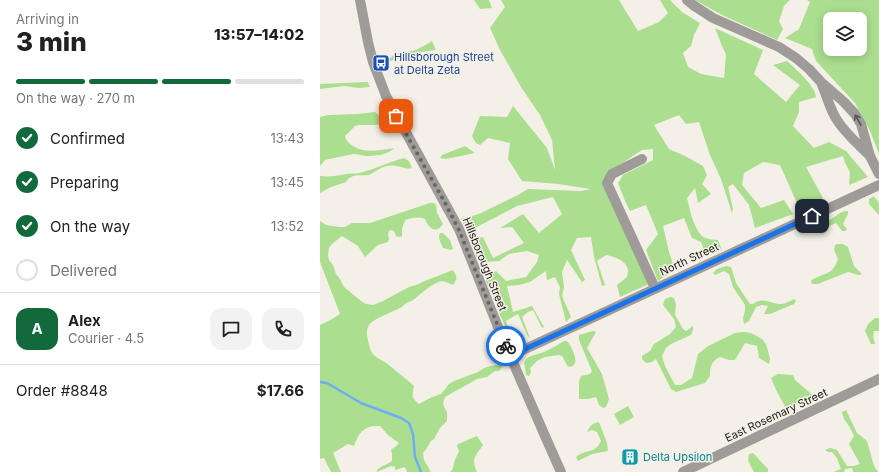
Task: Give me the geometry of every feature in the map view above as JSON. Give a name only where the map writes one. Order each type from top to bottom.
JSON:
[{"type":"street","name":"Hillsborough Street","points":[[360,0],[373,62],[386,96],[459,230],[510,356],[561,472]]},
{"type":"street","points":[[687,0],[713,18],[779,48],[796,58],[809,69],[820,82],[844,102],[855,114],[861,124],[870,156],[879,174]]},
{"type":"street","points":[[820,82],[837,120],[870,156]]},
{"type":"street","points":[[642,159],[612,174],[607,183],[655,288]]},
{"type":"street","name":"North Street","points":[[510,356],[879,184]]},
{"type":"street","name":"East Rosemary Street","points":[[683,472],[879,379]]},
{"type":"green space","points":[[474,0],[489,0],[492,8],[480,9]]},
{"type":"green space","points":[[501,0],[619,0],[638,31],[659,22],[668,13],[660,0],[670,0],[682,12],[700,23],[694,35],[691,46],[683,53],[688,67],[701,74],[724,78],[726,54],[715,28],[763,50],[754,74],[786,102],[800,85],[773,65],[787,61],[809,83],[813,88],[816,97],[799,102],[799,112],[793,126],[814,148],[829,142],[846,151],[868,177],[849,185],[850,172],[843,156],[806,167],[823,198],[801,212],[780,165],[763,162],[744,173],[742,185],[761,208],[784,200],[793,214],[755,228],[749,205],[733,184],[728,187],[733,209],[732,213],[721,179],[710,155],[699,122],[686,124],[679,115],[654,125],[669,149],[703,166],[707,175],[702,184],[711,194],[698,203],[695,188],[687,198],[695,226],[698,231],[705,238],[718,240],[722,250],[706,256],[701,242],[692,238],[684,218],[663,226],[675,270],[658,281],[646,250],[658,234],[646,205],[630,211],[618,183],[623,175],[653,160],[653,149],[642,150],[609,172],[606,177],[649,284],[620,297],[617,285],[627,277],[627,267],[623,261],[606,255],[597,261],[605,285],[602,286],[594,257],[591,237],[577,238],[571,250],[585,280],[582,282],[567,260],[562,272],[564,287],[562,296],[571,317],[566,322],[559,294],[560,287],[555,277],[547,280],[546,271],[530,282],[507,286],[513,312],[532,306],[544,327],[542,328],[533,310],[522,317],[530,338],[527,335],[518,314],[506,321],[509,330],[508,332],[498,308],[504,303],[499,292],[491,294],[485,279],[496,271],[506,281],[526,277],[537,262],[539,255],[527,251],[509,254],[499,261],[478,261],[470,241],[473,238],[483,237],[493,258],[524,243],[512,227],[500,228],[523,214],[539,233],[562,214],[553,197],[517,206],[467,232],[461,219],[479,214],[528,189],[581,191],[591,189],[522,181],[508,159],[510,143],[488,138],[480,145],[476,143],[472,136],[480,116],[507,117],[513,106],[547,148],[555,170],[552,140],[540,115],[521,87],[500,50],[490,28],[505,7]]},
{"type":"green space","points":[[695,0],[790,0],[784,6],[779,21],[783,29],[777,40],[722,15]]},
{"type":"green space","points":[[807,0],[879,0],[879,154],[870,131],[855,103],[816,61],[812,49],[785,38],[799,29],[810,2]]},
{"type":"green space","points":[[432,41],[436,50],[406,54],[398,59],[389,61],[395,54],[415,50]]},
{"type":"green space","points":[[368,82],[370,87],[359,88],[344,86],[320,89],[320,84]]},
{"type":"green space","points":[[375,112],[386,122],[376,125],[355,126],[345,136],[346,139],[353,146],[362,150],[373,151],[394,148],[385,154],[366,156],[353,154],[325,160],[320,166],[320,117],[328,115]]},
{"type":"green space","points":[[465,146],[475,153],[446,159],[440,158],[442,155]]},
{"type":"green space","points":[[404,158],[409,161],[412,168],[408,169],[398,166],[385,167],[369,175],[353,176],[346,182],[331,187],[320,193],[320,176],[360,173]]},
{"type":"green space","points":[[874,196],[879,203],[879,215],[869,204],[869,199]]},
{"type":"green space","points":[[434,203],[436,205],[437,213],[443,224],[438,229],[431,228],[423,218],[405,220],[402,229],[402,236],[396,236],[394,231],[389,231],[388,242],[378,245],[365,257],[358,246],[342,236],[329,248],[329,260],[344,287],[361,301],[366,304],[373,305],[409,287],[453,270],[456,281],[453,285],[442,281],[438,282],[402,307],[373,321],[367,330],[368,342],[373,354],[388,364],[414,386],[413,396],[419,404],[441,394],[449,384],[454,381],[478,372],[484,368],[504,364],[499,371],[495,371],[487,377],[477,379],[445,397],[443,403],[447,412],[447,421],[440,428],[434,439],[423,453],[424,460],[431,472],[407,472],[405,467],[395,470],[395,467],[391,466],[377,472],[379,468],[392,461],[391,449],[399,443],[388,435],[380,426],[374,426],[366,428],[360,433],[354,446],[348,444],[333,453],[341,472],[331,472],[324,458],[320,459],[320,325],[340,314],[320,262],[320,221],[326,225],[339,227],[345,227],[352,223],[370,223]]},
{"type":"green space","points":[[845,211],[848,211],[848,214],[843,224],[847,229],[845,231],[842,231],[836,223],[822,229],[821,226]]},
{"type":"green space","points":[[440,233],[443,233],[450,240],[453,249],[450,250],[443,248],[439,239]]},
{"type":"green space","points":[[843,244],[848,247],[854,266],[862,274],[859,275],[848,272],[818,284],[812,284],[812,280],[829,272],[835,266],[838,259],[834,250],[835,245]]},
{"type":"green space","points":[[726,266],[731,267],[736,283],[750,304],[763,300],[777,304],[786,303],[794,299],[796,301],[794,304],[770,314],[764,314],[768,306],[762,305],[756,307],[749,321],[744,324],[743,318],[745,305],[733,287],[729,274],[724,271],[715,275],[713,273],[717,269]]},
{"type":"green space","points":[[671,297],[674,298],[676,304],[675,315],[683,329],[686,331],[693,326],[691,335],[671,344],[666,348],[662,356],[665,366],[675,385],[681,385],[692,378],[698,354],[708,346],[735,333],[751,333],[762,339],[766,344],[768,351],[770,359],[769,364],[759,358],[757,346],[745,343],[735,360],[720,357],[713,362],[710,376],[705,383],[676,392],[671,389],[656,359],[652,362],[646,363],[642,359],[642,356],[650,351],[654,344],[670,334],[676,327],[674,319],[663,305],[665,299]]},
{"type":"green space","points":[[875,318],[879,318],[879,331],[874,331],[873,336],[875,344],[871,344],[865,331],[868,324]]},
{"type":"green space","points":[[593,331],[596,332],[587,348],[602,374],[609,399],[606,407],[603,408],[599,405],[596,397],[579,399],[579,382],[581,376],[590,374],[592,371],[579,340],[579,335]]},
{"type":"green space","points":[[564,341],[567,341],[575,356],[575,363],[573,366],[569,367],[562,356],[559,355],[545,357],[537,361],[530,368],[531,372],[529,376],[526,375],[524,363],[528,358],[546,351]]},
{"type":"green space","points":[[778,374],[793,375],[795,380],[815,397],[786,408],[771,378]]},
{"type":"green space","points":[[628,406],[634,417],[620,425],[614,414]]},
{"type":"green space","points":[[846,410],[857,433],[867,441],[874,466],[878,472],[853,472],[852,468],[845,469],[844,472],[833,472],[841,469],[837,458],[832,452],[825,450],[830,448],[837,450],[847,466],[860,464],[849,444],[854,436],[844,419],[842,412]]},
{"type":"green space","points":[[599,422],[607,443],[608,451],[592,454],[578,461],[576,457],[593,450],[599,445],[601,441],[597,432],[592,430],[587,432],[592,425]]},
{"type":"green space","points":[[477,436],[483,445],[474,460],[477,472],[450,472],[452,471],[459,451],[457,446],[458,444]]},
{"type":"green space","points":[[753,453],[768,469],[768,472],[754,472],[748,461],[749,454]]},
{"type":"waterway","points":[[320,382],[327,383],[361,403],[401,418],[409,423],[413,434],[415,457],[421,472]]},
{"type":"way so far","points":[[396,116],[459,230],[506,346]]},
{"type":"place","name":"Hillsborough Street at Delta Zeta","points":[[381,63]]},
{"type":"place","name":"Delta Upsilon","points":[[630,457]]},
{"type":"route","points":[[506,346],[510,356],[812,216]]}]
